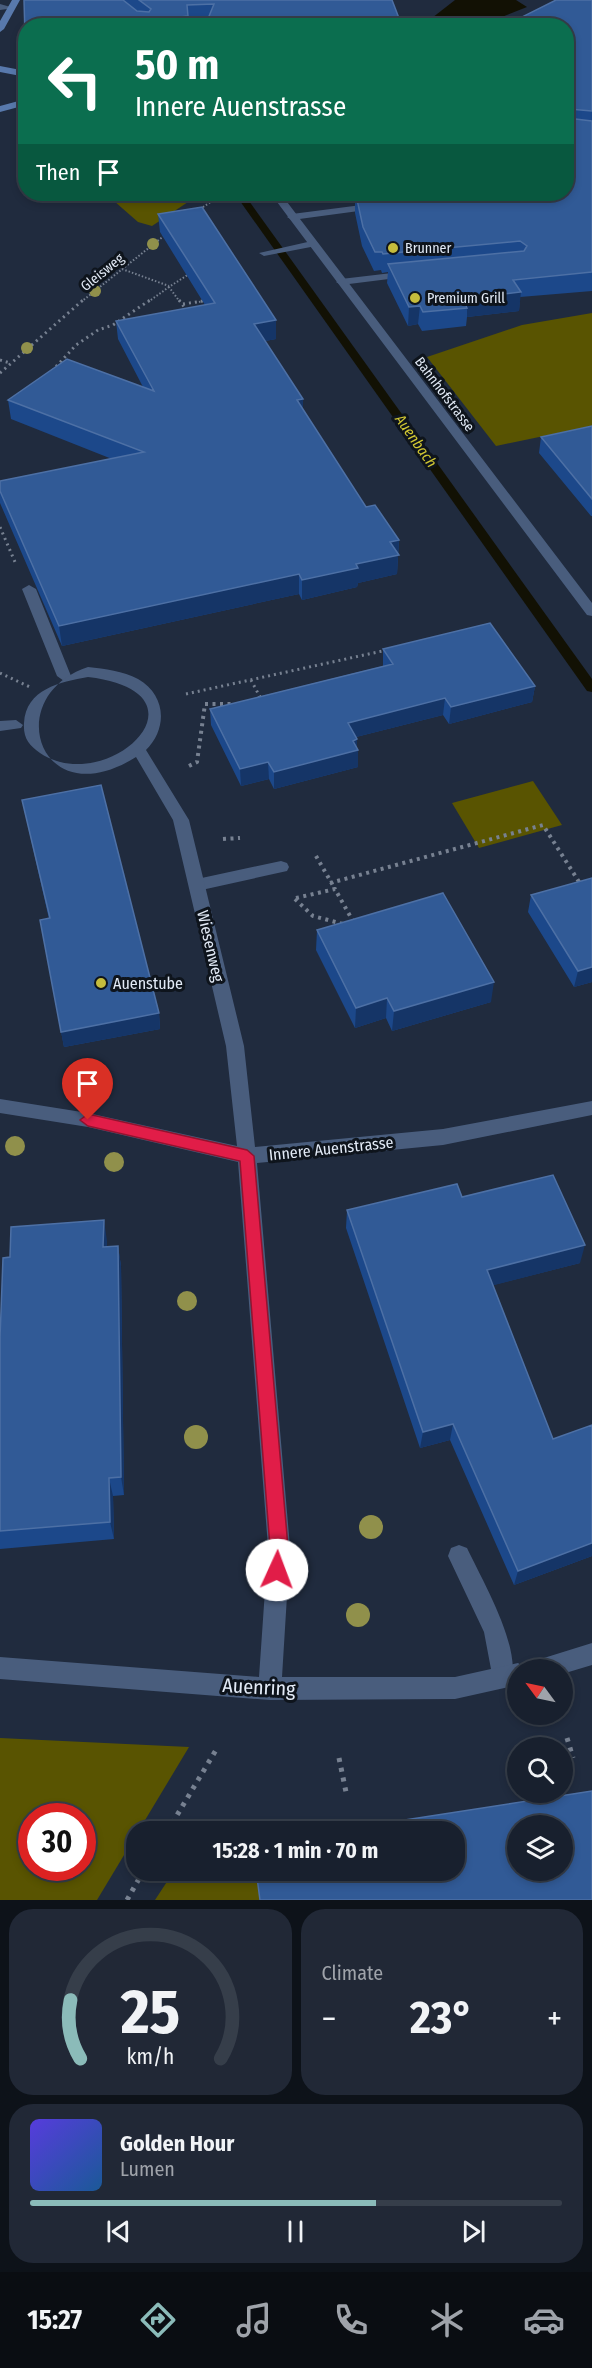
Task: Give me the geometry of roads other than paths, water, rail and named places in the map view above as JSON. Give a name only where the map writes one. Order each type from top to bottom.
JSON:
[{"type":"main road","points":[[0,29],[13,4]]},
{"type":"main road","points":[[0,69],[18,72]]},
{"type":"main road","points":[[0,109],[18,104]]},
{"type":"street","points":[[0,7],[13,4]]},
{"type":"street","points":[[283,204],[307,201]]},
{"type":"street","points":[[283,204],[391,205]]},
{"type":"street","name":"Bahnhofstrasse","points":[[283,204],[592,612]]},
{"type":"street","points":[[264,253],[312,244]]},
{"type":"street","points":[[341,282],[425,273]]},
{"type":"street","points":[[29,589],[64,676]]},
{"type":"street","points":[[88,672],[111,674],[141,687],[152,701],[156,717],[151,733],[138,749],[114,762],[90,767],[65,767],[44,761],[26,750],[16,736],[15,714],[34,689],[64,676],[88,672]]},
{"type":"street","points":[[0,726],[16,725]]},
{"type":"street","name":"Wiesenweg","points":[[138,749],[182,820],[235,1046],[247,1156],[279,1547],[270,1689]]},
{"type":"street","points":[[197,885],[281,867]]},
{"type":"street","name":"Innere Auenstrasse","points":[[0,1106],[88,1120],[247,1156],[443,1137],[592,1108]]},
{"type":"street","points":[[459,1556],[495,1630],[507,1667]]},
{"type":"street","points":[[573,1660],[592,1654]]},
{"type":"street","name":"Auenring","points":[[0,1668],[270,1689],[455,1688],[507,1677]]},
{"type":"waterway","name":"Auenbach","points":[[245,201],[592,688]]},
{"type":"place","name":"Brunner","points":[[393,248]]},
{"type":"place","name":"Premium Grill","points":[[415,298]]},
{"type":"place","name":"Auenstube","points":[[101,983]]}]
